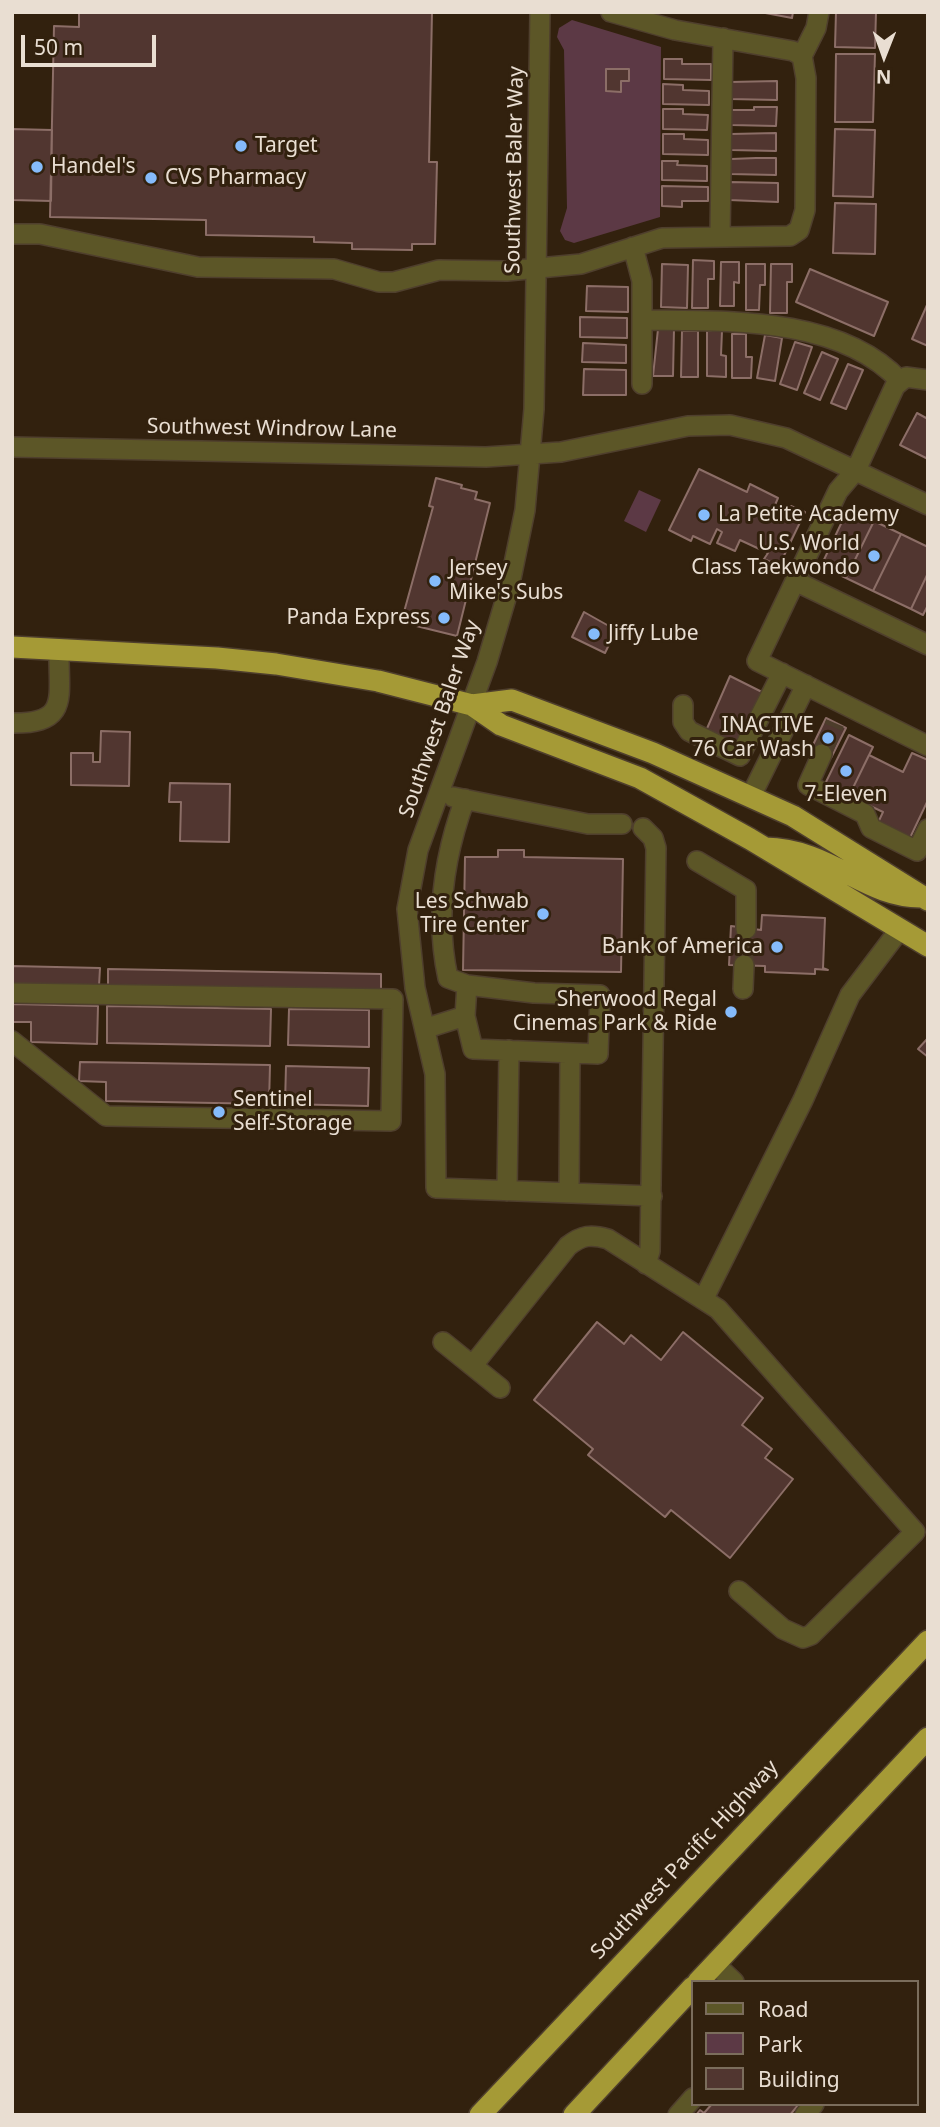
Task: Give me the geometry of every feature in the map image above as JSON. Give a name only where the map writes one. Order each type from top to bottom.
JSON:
[{"type":"highway","points":[[12,647],[276,664],[378,681],[472,705],[501,725],[640,778],[928,946]]},
{"type":"highway","points":[[472,705],[512,700],[594,729],[793,816],[926,896]]},
{"type":"highway","points":[[763,848],[789,848],[815,856],[884,892],[904,897],[926,896]]},
{"type":"highway","name":"Southwest Pacific Highway","points":[[480,2115],[928,1641]]},
{"type":"highway","points":[[700,1980],[928,1738]]},
{"type":"highway","points":[[574,2115],[692,1988]]},
{"type":"street","name":"Southwest Baler Way","points":[[507,1191],[436,1188],[435,1074],[415,988],[407,909],[418,850],[472,705],[515,561],[530,455],[540,12]]},
{"type":"street","points":[[12,234],[40,234],[198,267],[334,269],[379,282],[394,282],[439,270],[507,271],[536,266],[581,264],[662,238],[790,236],[799,230],[805,210],[806,78],[802,57],[817,28],[819,12]]},
{"type":"street","points":[[619,13],[723,38],[793,51],[802,57]]},
{"type":"street","points":[[720,236],[723,38]]},
{"type":"street","points":[[633,247],[642,282],[642,384]]},
{"type":"street","points":[[644,320],[732,321],[804,330],[887,366],[900,381]]},
{"type":"street","points":[[928,380],[915,377],[900,381],[856,470],[838,491],[757,661],[928,747]]},
{"type":"street","name":"Southwest Windrow Lane","points":[[12,447],[486,457],[530,455],[609,444],[688,426],[730,425],[786,438],[928,505]]},
{"type":"street","points":[[795,581],[928,645]]},
{"type":"street","points":[[12,723],[42,722],[54,714],[58,705],[59,649]]},
{"type":"street","points":[[683,705],[683,722],[689,731],[740,756],[782,673]]},
{"type":"street","points":[[751,796],[806,685]]},
{"type":"street","points":[[835,723],[844,704]]},
{"type":"street","points":[[822,754],[808,785],[864,814],[871,828],[916,851],[928,829]]},
{"type":"street","points":[[438,793],[588,824],[621,824]]},
{"type":"street","points":[[465,799],[445,860],[442,952],[448,978],[467,985],[534,993],[600,995],[598,1054],[473,1049],[465,1016],[467,985]]},
{"type":"street","points":[[643,828],[653,838],[656,848],[652,1196],[650,1251],[646,1264]]},
{"type":"street","points":[[697,861],[746,890],[746,929]]},
{"type":"street","points":[[704,1297],[803,1100],[850,995],[900,929]]},
{"type":"street","points":[[743,989],[744,965]]},
{"type":"street","points":[[12,993],[393,999],[391,1121],[106,1116],[12,1041]]},
{"type":"street","points":[[426,1028],[465,1016]]},
{"type":"street","points":[[509,1050],[507,1191],[652,1196]]},
{"type":"street","points":[[569,1193],[570,1053]]},
{"type":"street","points":[[473,1365],[568,1246],[578,1238],[592,1234],[608,1239],[704,1297],[718,1309],[915,1532],[811,1635],[803,1638],[783,1629],[739,1591]]},
{"type":"street","points":[[443,1342],[500,1388]]},
{"type":"street","points":[[715,1964],[732,1980]]},
{"type":"street","points":[[678,2115],[692,2099]]},
{"type":"green space","points":[[572,20],[661,47],[660,217],[574,243],[565,240],[560,231],[567,208],[564,50],[557,37],[559,28]]},
{"type":"green space","points":[[639,490],[661,500],[646,532],[624,521]]},
{"type":"building","name":"Target","points":[[79,12],[432,12],[429,162],[437,162],[435,244],[412,244],[412,250],[352,249],[352,243],[314,242],[314,237],[206,235],[206,220],[50,217],[54,26],[79,27]]},
{"type":"building","points":[[760,12],[793,12],[792,18]]},
{"type":"building","points":[[836,12],[876,12],[875,48],[835,47]]},
{"type":"building","points":[[836,54],[875,54],[873,122],[835,122]]},
{"type":"building","points":[[664,59],[682,59],[682,64],[711,64],[711,80],[664,79]]},
{"type":"building","points":[[606,69],[629,69],[629,81],[621,81],[621,92],[606,91]]},
{"type":"building","points":[[777,81],[777,100],[730,99],[730,82]]},
{"type":"building","points":[[663,84],[683,85],[683,90],[709,91],[709,105],[663,104]]},
{"type":"building","points":[[754,107],[777,107],[776,126],[731,125],[731,110],[754,110]]},
{"type":"building","points":[[663,109],[683,109],[683,114],[708,115],[707,130],[663,129]]},
{"type":"building","points":[[12,129],[52,130],[51,201],[12,200]]},
{"type":"building","points":[[835,129],[875,130],[873,197],[833,196]]},
{"type":"building","points":[[776,133],[776,151],[731,150],[731,134]]},
{"type":"building","points":[[663,134],[684,134],[684,139],[708,140],[708,155],[663,154]]},
{"type":"building","points":[[776,158],[776,175],[730,174],[731,159]]},
{"type":"building","points":[[662,161],[678,161],[677,165],[707,166],[707,181],[662,180]]},
{"type":"building","points":[[729,182],[778,183],[778,202],[729,200]]},
{"type":"building","points":[[662,186],[708,187],[708,201],[682,201],[682,207],[662,206]]},
{"type":"building","points":[[835,203],[876,204],[875,254],[833,253]]},
{"type":"building","points":[[693,260],[714,261],[714,279],[708,279],[708,308],[692,308]]},
{"type":"building","points":[[721,262],[739,262],[739,283],[734,282],[734,306],[720,306]]},
{"type":"building","points":[[662,264],[688,265],[687,308],[661,307]]},
{"type":"building","points":[[746,264],[765,264],[765,285],[760,285],[759,310],[746,310]]},
{"type":"building","points":[[771,264],[792,264],[792,282],[787,282],[787,313],[770,313]]},
{"type":"building","points":[[810,269],[888,302],[874,336],[796,302]]},
{"type":"building","points":[[587,286],[628,287],[628,312],[586,311]]},
{"type":"building","points":[[928,305],[928,346],[912,339]]},
{"type":"building","points":[[580,317],[627,318],[627,338],[580,337]]},
{"type":"building","points":[[658,329],[674,329],[673,376],[653,376]]},
{"type":"building","points":[[682,331],[698,331],[698,377],[681,377]]},
{"type":"building","points":[[707,331],[722,331],[721,355],[726,356],[726,377],[707,376]]},
{"type":"building","points":[[732,334],[746,334],[746,357],[752,357],[751,378],[732,378]]},
{"type":"building","points":[[765,335],[782,338],[775,381],[757,378]]},
{"type":"building","points":[[795,342],[812,347],[797,390],[780,384]]},
{"type":"building","points":[[583,343],[626,345],[626,363],[582,362]]},
{"type":"building","points":[[822,352],[838,359],[820,400],[804,393]]},
{"type":"building","points":[[848,364],[863,370],[846,409],[831,403]]},
{"type":"building","points":[[584,369],[626,370],[626,395],[583,395]]},
{"type":"building","points":[[917,413],[928,419],[928,459],[900,445]]},
{"type":"building","points":[[699,469],[747,492],[750,484],[778,498],[775,505],[788,511],[791,506],[805,512],[779,566],[764,559],[768,553],[740,540],[735,551],[717,543],[722,532],[717,529],[710,544],[693,536],[691,541],[669,530]]},
{"type":"building","points":[[436,478],[462,485],[461,488],[477,492],[475,499],[490,503],[457,636],[404,623],[407,612],[404,612],[433,507],[429,506]]},
{"type":"building","points":[[848,509],[874,521],[846,578],[821,566]]},
{"type":"building","name":"U.S. World Class Taekwondo","points":[[874,521],[901,534],[873,591],[846,578]]},
{"type":"building","points":[[901,534],[928,547],[928,573],[911,609],[873,591]]},
{"type":"building","points":[[928,573],[928,605],[923,615],[911,609]]},
{"type":"building","name":"Jiffy Lube","points":[[584,612],[616,630],[605,653],[572,637]]},
{"type":"building","points":[[730,676],[764,693],[737,748],[705,733]]},
{"type":"building","name":"INACTIVE 76 Car Wash","points":[[826,718],[846,728],[831,758],[811,749]]},
{"type":"building","points":[[101,731],[130,732],[129,786],[71,785],[71,753],[93,753],[93,762],[100,762]]},
{"type":"building","name":"7-Eleven","points":[[849,735],[873,747],[848,798],[824,786]]},
{"type":"building","points":[[912,753],[928,760],[928,800],[908,842],[876,827],[883,812],[849,796],[869,755],[903,772]]},
{"type":"building","points":[[170,783],[230,784],[229,842],[180,841],[181,802],[169,802]]},
{"type":"building","name":"Les Schwab Tire Center","points":[[498,850],[524,850],[524,857],[623,859],[621,972],[463,970],[465,857],[498,857]]},
{"type":"building","name":"Bank of America","points":[[762,915],[825,918],[823,968],[828,970],[815,969],[815,974],[765,972],[765,966],[729,965],[731,926],[761,930]]},
{"type":"building","points":[[12,966],[100,968],[99,986],[12,984]]},
{"type":"building","points":[[108,969],[381,974],[381,991],[108,986]]},
{"type":"building","points":[[12,1004],[98,1006],[97,1044],[31,1042],[31,1022],[12,1022]]},
{"type":"building","points":[[107,1006],[271,1009],[270,1046],[107,1043]]},
{"type":"building","points":[[289,1009],[369,1010],[369,1047],[288,1045]]},
{"type":"building","points":[[928,1038],[928,1057],[918,1049]]},
{"type":"building","points":[[80,1062],[270,1065],[269,1104],[106,1101],[106,1082],[79,1081]]},
{"type":"building","points":[[286,1066],[369,1068],[368,1106],[285,1104]]},
{"type":"building","points":[[597,1322],[624,1344],[631,1335],[661,1360],[683,1332],[763,1398],[742,1425],[772,1449],[765,1458],[793,1479],[730,1558],[671,1510],[665,1517],[588,1455],[593,1449],[534,1400]]},
{"type":"building","points":[[710,2106],[797,2106],[790,2115],[696,2115],[700,2110],[704,2113]]},
{"type":"tunnel","points":[[822,754],[835,723]]},
{"type":"tunnel","points":[[744,965],[746,929]]},
{"type":"place","name":"Target","points":[[241,146]]},
{"type":"place","name":"Handel's","points":[[37,167]]},
{"type":"place","name":"CVS Pharmacy","points":[[151,178]]},
{"type":"place","name":"La Petite Academy","points":[[704,515]]},
{"type":"place","name":"U.S. World Class Taekwondo","points":[[874,556]]},
{"type":"place","name":"Jersey Mike's Subs","points":[[435,581]]},
{"type":"place","name":"Panda Express","points":[[444,618]]},
{"type":"place","name":"Jiffy Lube","points":[[594,634]]},
{"type":"place","name":"INACTIVE 76 Car Wash","points":[[828,738]]},
{"type":"place","name":"7-Eleven","points":[[846,771]]},
{"type":"place","name":"Les Schwab Tire Center","points":[[543,914]]},
{"type":"place","name":"Bank of America","points":[[777,947]]},
{"type":"place","name":"Sherwood Regal Cinemas Park & Ride","points":[[731,1012]]},
{"type":"place","name":"Sentinel Self-Storage","points":[[219,1112]]}]
